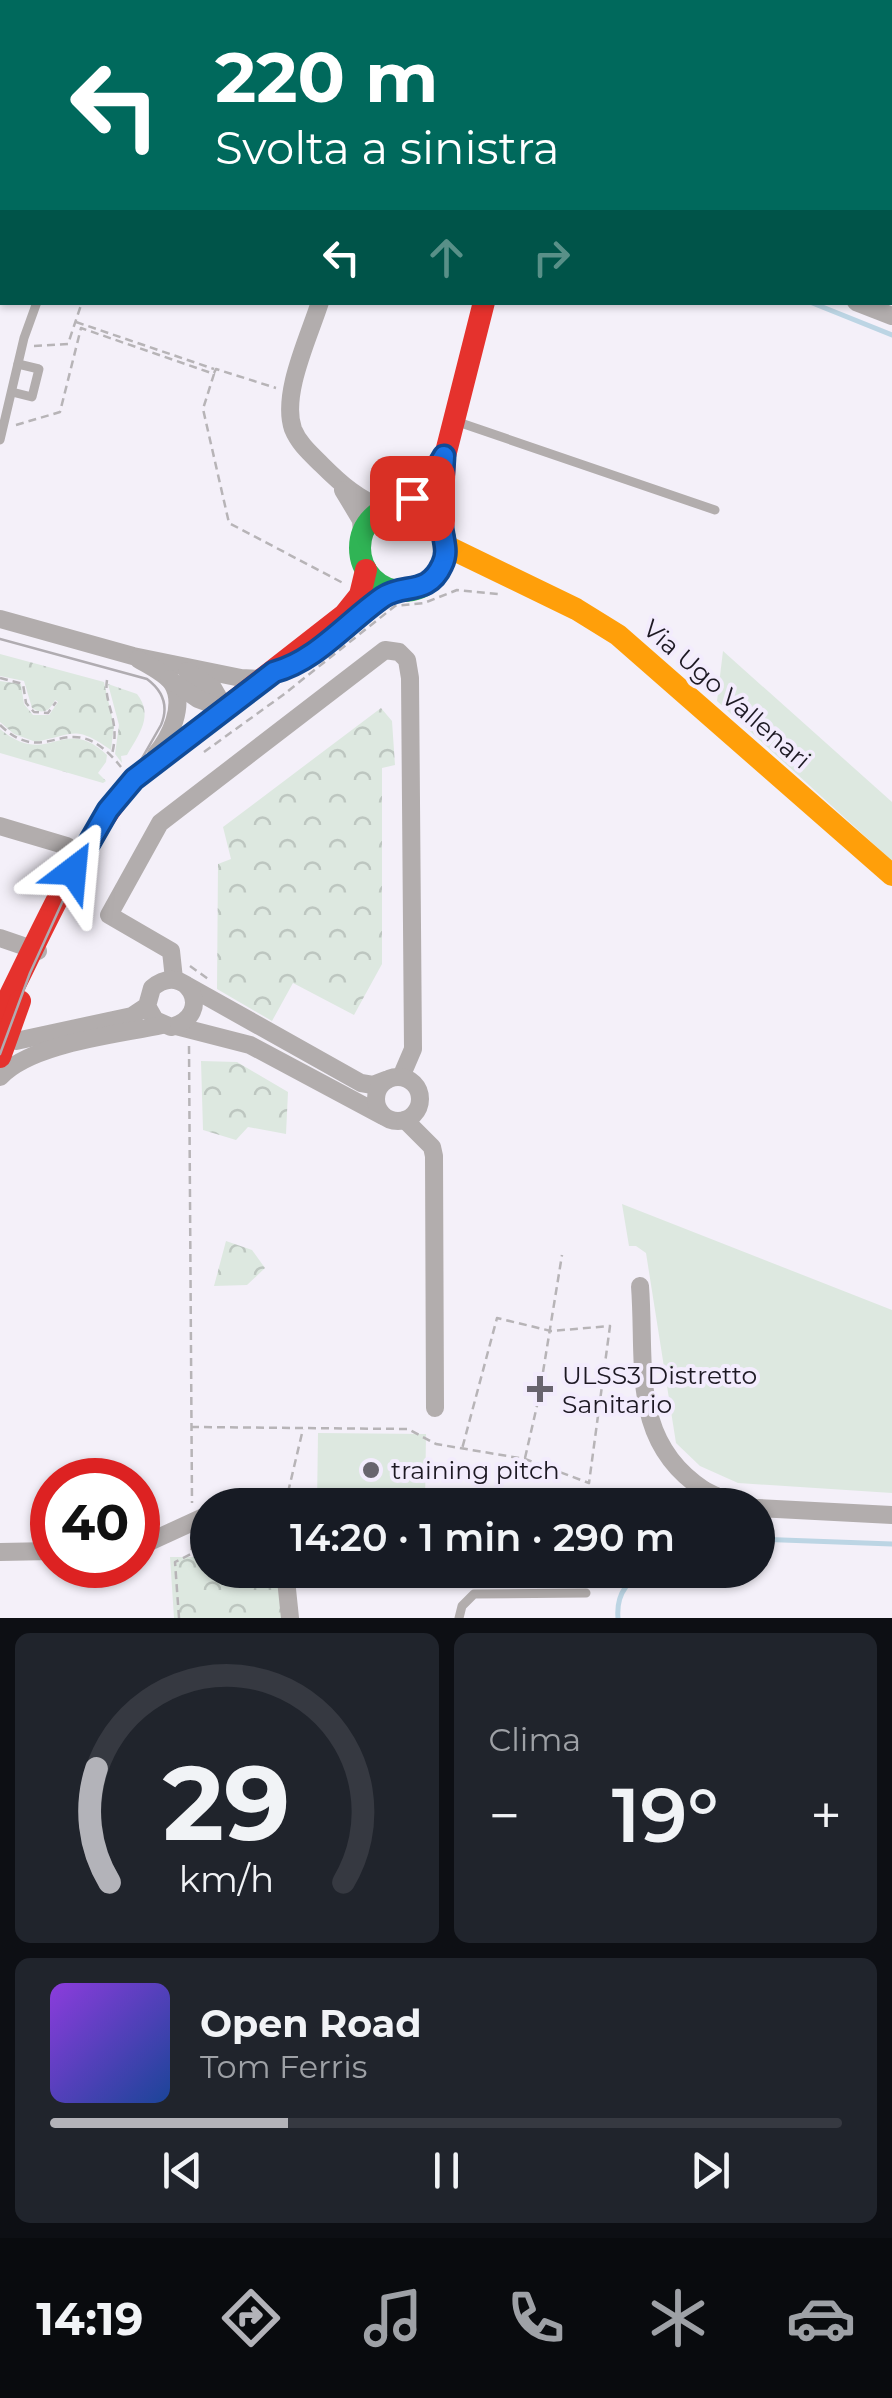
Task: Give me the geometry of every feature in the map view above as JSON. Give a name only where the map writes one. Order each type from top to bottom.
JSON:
[{"type":"street","points":[[319,305],[292,388],[290,412],[295,434],[338,481],[361,499],[426,511],[444,537]]},
{"type":"street","points":[[362,532],[371,518],[391,503],[425,488],[453,421],[483,305]]},
{"type":"street","points":[[864,305],[892,316]]},
{"type":"street","points":[[165,669],[234,677],[269,675],[296,666],[388,594],[412,590],[434,578],[441,568],[444,537],[436,460]]},
{"type":"street","points":[[128,774],[225,710],[344,615],[360,595],[361,520],[338,481]]},
{"type":"street","name":"Via Ugo Vallenari","points":[[444,537],[506,586]]},
{"type":"street","name":"Via Ugo Vallenari","points":[[434,578],[506,586],[570,604],[618,635],[892,875]]},
{"type":"street","points":[[360,579],[399,591]]},
{"type":"street","points":[[0,619],[133,656],[212,688],[225,710]]},
{"type":"street","points":[[165,669],[176,692],[174,723],[163,746],[128,774],[64,889],[17,980],[5,1040],[15,1057],[186,1022],[194,1008],[192,993],[181,983],[172,951],[109,916],[160,823],[386,650],[400,652],[407,660],[410,678],[414,1049],[393,1079],[376,1093],[383,1116]]},
{"type":"street","points":[[0,826],[67,846]]},
{"type":"street","points":[[0,938],[35,950]]},
{"type":"street","points":[[5,1040],[35,950]]},
{"type":"street","points":[[5,1040],[132,1016],[147,1006],[158,982],[181,983],[361,1083],[373,1085],[393,1079],[414,1084],[419,1096],[416,1111],[404,1120],[389,1120],[250,1044],[155,1020],[147,1006]]},
{"type":"street","points":[[0,1078],[11,1066],[33,1054]]},
{"type":"street","points":[[404,1120],[432,1146],[434,1156],[435,1408]]},
{"type":"street","points":[[640,1286],[648,1408],[655,1436],[693,1488]]},
{"type":"street","points":[[775,1509],[892,1515]]},
{"type":"street","points":[[160,1539],[190,1522]]},
{"type":"street","points":[[0,1552],[30,1551]]},
{"type":"street","points":[[287,1588],[290,1618]]},
{"type":"lane","points":[[1,434],[36,305]]},
{"type":"lane","points":[[12,392],[32,397],[39,368],[18,364]]},
{"type":"lane","points":[[453,421],[716,510]]},
{"type":"lane","points":[[459,1618],[462,1606],[474,1594],[586,1593]]},
{"type":"path","points":[[22,347],[68,344],[81,305]]},
{"type":"path","points":[[75,323],[214,374],[203,409],[228,523],[360,579]]},
{"type":"path","points":[[75,323],[216,369]]},
{"type":"path","points":[[1,434],[60,412],[81,328]]},
{"type":"path","points":[[391,503],[436,460]]},
{"type":"path","points":[[382,613],[395,606],[424,602],[443,592],[506,586]]},
{"type":"path","points":[[0,678],[23,684],[26,704],[34,712],[48,713],[56,702]]},
{"type":"path","points":[[107,680],[116,726],[112,755]]},
{"type":"path","points":[[0,725],[13,736],[36,744],[83,736],[112,755],[128,774]]},
{"type":"path","points":[[188,964],[211,977],[210,984]]},
{"type":"path","points":[[189,1044],[191,1427],[197,1488]]},
{"type":"path","points":[[544,1372],[562,1255]]},
{"type":"path","points":[[462,1448],[497,1318],[550,1331],[620,1326]]},
{"type":"path","points":[[191,1427],[408,1429],[436,1444],[525,1459],[589,1483],[610,1326]]},
{"type":"path","points":[[525,1459],[539,1397]]},
{"type":"path","points":[[289,1488],[304,1428]]},
{"type":"path","points":[[178,1618],[176,1562],[190,1555]]},
{"type":"green space","points":[[723,651],[892,802],[892,861],[717,701]]},
{"type":"green space","points":[[0,654],[104,682],[114,726],[111,750],[82,734],[36,742],[14,734],[0,722],[0,681],[21,684],[24,704],[33,715],[49,715],[58,702],[55,700],[43,711],[32,708],[24,681],[0,676]]},
{"type":"green space","points":[[108,684],[137,694],[144,710],[140,732],[127,755],[121,756],[122,763],[115,754],[119,725]]},
{"type":"green space","points":[[381,708],[392,721],[395,765],[382,768],[382,964],[354,1015],[293,983],[272,1021],[217,989],[218,864],[231,859],[223,827]]},
{"type":"green space","points":[[0,729],[31,744],[78,739],[91,744],[107,755],[98,773],[106,781],[0,753]]},
{"type":"green space","points":[[201,1061],[237,1062],[288,1092],[286,1134],[248,1127],[236,1140],[203,1130]]},
{"type":"green space","points":[[622,1204],[892,1310],[892,1493],[738,1483],[700,1466],[676,1443],[646,1253],[629,1246]]},
{"type":"green space","points":[[226,1241],[252,1250],[265,1268],[247,1285],[214,1286]]},
{"type":"green space","name":"training pitch","points":[[318,1433],[426,1434],[425,1488],[317,1488]]},
{"type":"green space","points":[[170,1557],[190,1557],[190,1588],[283,1588],[287,1618],[174,1618]]},
{"type":"waterway","points":[[817,305],[892,335]]},
{"type":"waterway","points":[[775,1540],[892,1544]]},
{"type":"waterway","points":[[618,1618],[624,1588]]},
{"type":"tram line","points":[[0,639],[147,679],[161,694],[164,705],[161,725],[71,883],[30,973],[0,1054]]},
{"type":"traffic: fast","points":[[403,505],[427,512],[439,524],[446,548],[439,572],[427,584],[403,591],[379,584],[367,572],[360,548],[367,524],[379,512],[403,505]]},
{"type":"traffic: slow","points":[[446,546],[576,609],[618,635],[892,875]]},
{"type":"traffic: jam","points":[[442,528],[445,456],[483,305]]},
{"type":"traffic: jam","points":[[0,1015],[77,863],[134,779],[344,615],[360,595],[366,570]]},
{"type":"traffic: jam","points":[[0,1057],[20,1001]]},
{"type":"place","name":"ULSS3 Distretto Sanitario","points":[[540,1389]]},
{"type":"place","name":"training pitch","points":[[371,1470]]},
{"type":"route","points":[[73,871],[112,805],[152,764],[274,672],[296,666],[388,594],[424,586],[434,578],[441,568],[446,546],[442,528],[444,456],[425,488],[412,498]]}]
